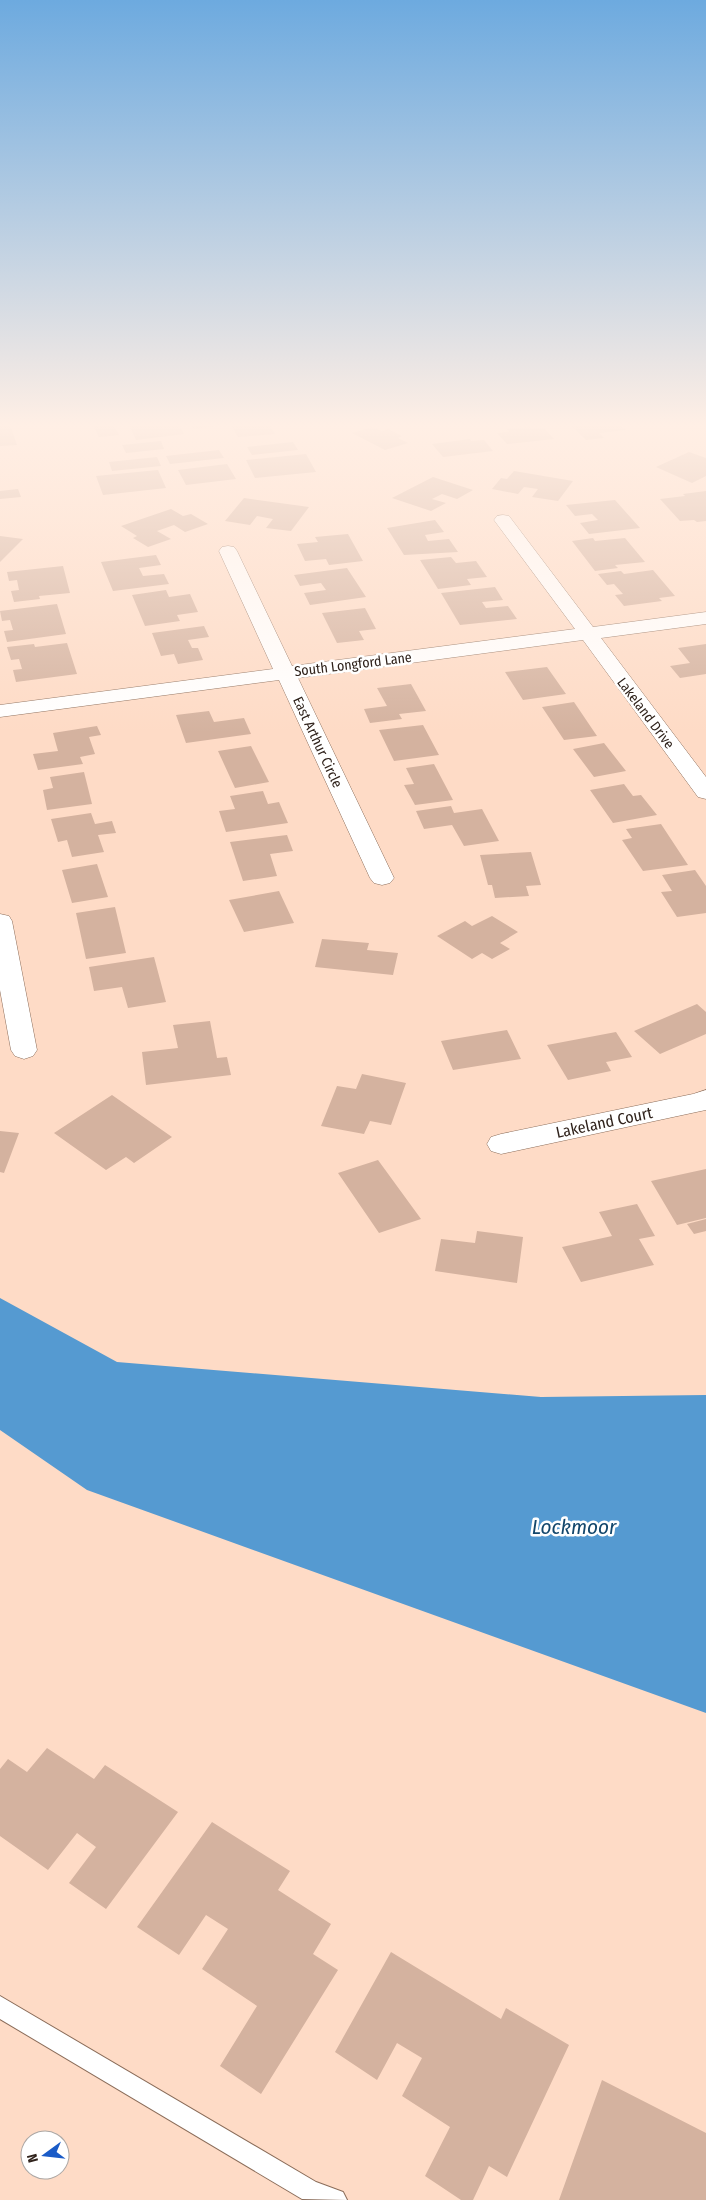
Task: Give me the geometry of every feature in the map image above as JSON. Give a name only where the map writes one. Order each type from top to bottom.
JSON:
[{"type":"street","name":"Lakeland Drive","points":[[509,528],[706,792]]},
{"type":"street","name":"East Arthur Circle","points":[[228,551],[382,878]]},
{"type":"street","name":"South Longford Lane","points":[[0,711],[706,618]]},
{"type":"street","points":[[0,921],[24,1050]]},
{"type":"street","name":"Lakeland Court","points":[[501,1144],[701,1102],[706,1099]]},
{"type":"lane","points":[[0,2007],[310,2191],[335,2200]]},
{"type":"water","name":"Lockmoor","points":[[0,1298],[117,1362],[541,1397],[706,1395],[706,1713],[87,1490],[0,1430]]},
{"type":"building","points":[[124,528],[166,528],[157,531],[171,539],[148,547],[133,538],[137,536]]},
{"type":"building","points":[[178,528],[197,528],[185,532]]},
{"type":"building","points":[[266,528],[294,528],[291,531]]},
{"type":"building","points":[[387,528],[441,528],[444,532],[425,535],[428,541],[449,539],[458,552],[404,555]]},
{"type":"building","points":[[584,528],[640,528],[589,534]]},
{"type":"building","points":[[348,534],[363,561],[329,565],[326,559],[305,561],[297,544],[318,542],[315,537]]},
{"type":"building","points":[[0,536],[23,539],[0,562]]},
{"type":"building","points":[[593,538],[595,541],[625,538],[645,562],[615,565],[618,568],[595,571],[572,541]]},
{"type":"building","points":[[156,555],[161,565],[139,568],[143,576],[164,574],[169,584],[113,591],[101,562]]},
{"type":"building","points":[[451,557],[456,563],[476,561],[487,577],[467,579],[471,585],[438,589],[420,560]]},
{"type":"building","points":[[63,566],[70,593],[39,596],[40,599],[14,602],[11,591],[19,590],[17,580],[9,581],[7,572]]},
{"type":"building","points":[[347,568],[366,597],[310,605],[304,593],[326,590],[321,583],[300,586],[294,575]]},
{"type":"building","points":[[653,570],[675,596],[659,598],[662,601],[624,606],[615,595],[623,594],[614,584],[607,585],[598,574],[621,571],[624,574]]},
{"type":"building","points":[[495,587],[503,600],[482,602],[486,608],[508,606],[517,619],[460,625],[441,593]]},
{"type":"building","points":[[166,590],[169,597],[190,594],[198,612],[177,615],[180,621],[145,626],[132,595]]},
{"type":"building","points":[[57,604],[66,634],[7,642],[4,631],[13,630],[10,620],[2,621],[0,611]]},
{"type":"building","points":[[365,608],[376,629],[359,631],[364,640],[337,643],[322,613]]},
{"type":"building","points":[[204,626],[209,637],[188,640],[192,648],[198,648],[203,660],[178,664],[174,654],[161,656],[152,633]]},
{"type":"building","points":[[67,643],[77,674],[16,682],[13,670],[22,669],[19,659],[11,660],[7,647],[34,644],[35,647]]},
{"type":"building","points":[[706,644],[706,674],[680,678],[670,666],[690,663],[678,648]]},
{"type":"building","points":[[547,667],[566,694],[523,700],[505,672]]},
{"type":"building","points":[[411,684],[426,711],[399,714],[402,719],[370,723],[364,709],[387,706],[377,688]]},
{"type":"building","points":[[574,702],[597,736],[564,740],[542,707]]},
{"type":"building","points":[[209,711],[214,722],[244,718],[251,734],[186,743],[176,715]]},
{"type":"building","points":[[423,725],[439,755],[394,761],[379,730]]},
{"type":"building","points":[[97,726],[101,735],[89,737],[95,754],[80,757],[83,764],[38,770],[33,754],[58,751],[53,733]]},
{"type":"building","points":[[604,743],[626,771],[594,777],[573,749]]},
{"type":"building","points":[[251,746],[269,782],[235,788],[218,751]]},
{"type":"building","points":[[434,764],[453,800],[415,805],[404,785],[414,784],[406,768]]},
{"type":"building","points":[[84,772],[92,804],[47,810],[43,790],[53,788],[50,777]]},
{"type":"building","points":[[624,784],[633,796],[641,795],[657,815],[613,823],[590,790]]},
{"type":"building","points":[[263,791],[268,804],[279,802],[288,823],[226,832],[219,811],[235,809],[230,796]]},
{"type":"building","points":[[451,806],[454,813],[482,809],[499,841],[464,846],[452,825],[424,829],[416,811]]},
{"type":"building","points":[[91,813],[95,824],[112,821],[116,833],[98,835],[104,852],[72,857],[67,840],[58,842],[51,819]]},
{"type":"building","points":[[661,824],[688,865],[643,871],[622,840],[632,838],[626,829]]},
{"type":"building","points":[[287,835],[293,851],[270,854],[277,876],[243,881],[230,842]]},
{"type":"building","points":[[531,852],[541,885],[526,886],[529,896],[495,898],[492,885],[488,885],[480,855]]},
{"type":"building","points":[[97,864],[108,897],[72,903],[62,870]]},
{"type":"building","points":[[695,870],[706,886],[706,913],[677,917],[661,892],[672,891],[662,875]]},
{"type":"building","points":[[279,891],[294,923],[244,932],[229,900]]},
{"type":"building","points":[[115,907],[126,953],[86,959],[76,913]]},
{"type":"building","points":[[492,916],[518,932],[500,943],[510,949],[492,959],[482,953],[472,959],[437,936],[465,921],[472,926]]},
{"type":"building","points":[[322,939],[369,943],[367,950],[398,953],[393,975],[315,967]]},
{"type":"building","points":[[154,957],[166,1002],[128,1008],[122,987],[94,991],[89,967]]},
{"type":"building","points":[[697,1004],[706,1012],[706,1034],[660,1054],[634,1031]]},
{"type":"building","points":[[210,1021],[217,1058],[227,1057],[231,1075],[146,1085],[142,1052],[178,1048],[173,1025]]},
{"type":"building","points":[[507,1030],[521,1059],[453,1070],[441,1041]]},
{"type":"building","points":[[616,1032],[632,1057],[606,1062],[611,1071],[568,1080],[547,1045]]},
{"type":"building","points":[[362,1074],[406,1083],[391,1125],[370,1121],[364,1134],[321,1126],[337,1086],[356,1089]]},
{"type":"building","points":[[112,1095],[172,1137],[134,1163],[126,1157],[106,1170],[54,1133]]},
{"type":"building","points":[[0,1131],[19,1133],[4,1173],[0,1172]]},
{"type":"building","points":[[378,1160],[421,1219],[379,1233],[338,1173]]},
{"type":"building","points":[[706,1169],[706,1218],[677,1225],[651,1181]]},
{"type":"building","points":[[637,1204],[655,1236],[639,1239],[654,1265],[581,1282],[562,1247],[612,1236],[599,1212]]},
{"type":"building","points":[[706,1219],[706,1231],[694,1234],[687,1224]]},
{"type":"building","points":[[477,1231],[523,1237],[517,1283],[435,1271],[441,1239],[475,1243]]},
{"type":"building","points":[[47,1748],[94,1779],[105,1765],[178,1812],[106,1909],[69,1883],[96,1847],[77,1833],[48,1870],[0,1836],[0,1769],[8,1759],[27,1772]]},
{"type":"building","points":[[212,1822],[290,1871],[278,1890],[331,1924],[313,1954],[338,1970],[261,2094],[220,2066],[257,2006],[202,1969],[228,1929],[206,1915],[179,1955],[137,1927]]},
{"type":"building","points":[[391,1952],[501,2019],[506,2008],[569,2045],[507,2177],[489,2166],[473,2200],[461,2200],[425,2176],[450,2127],[402,2096],[422,2058],[397,2043],[377,2080],[335,2052]]},
{"type":"building","points":[[602,2080],[706,2133],[706,2200],[559,2200]]}]
